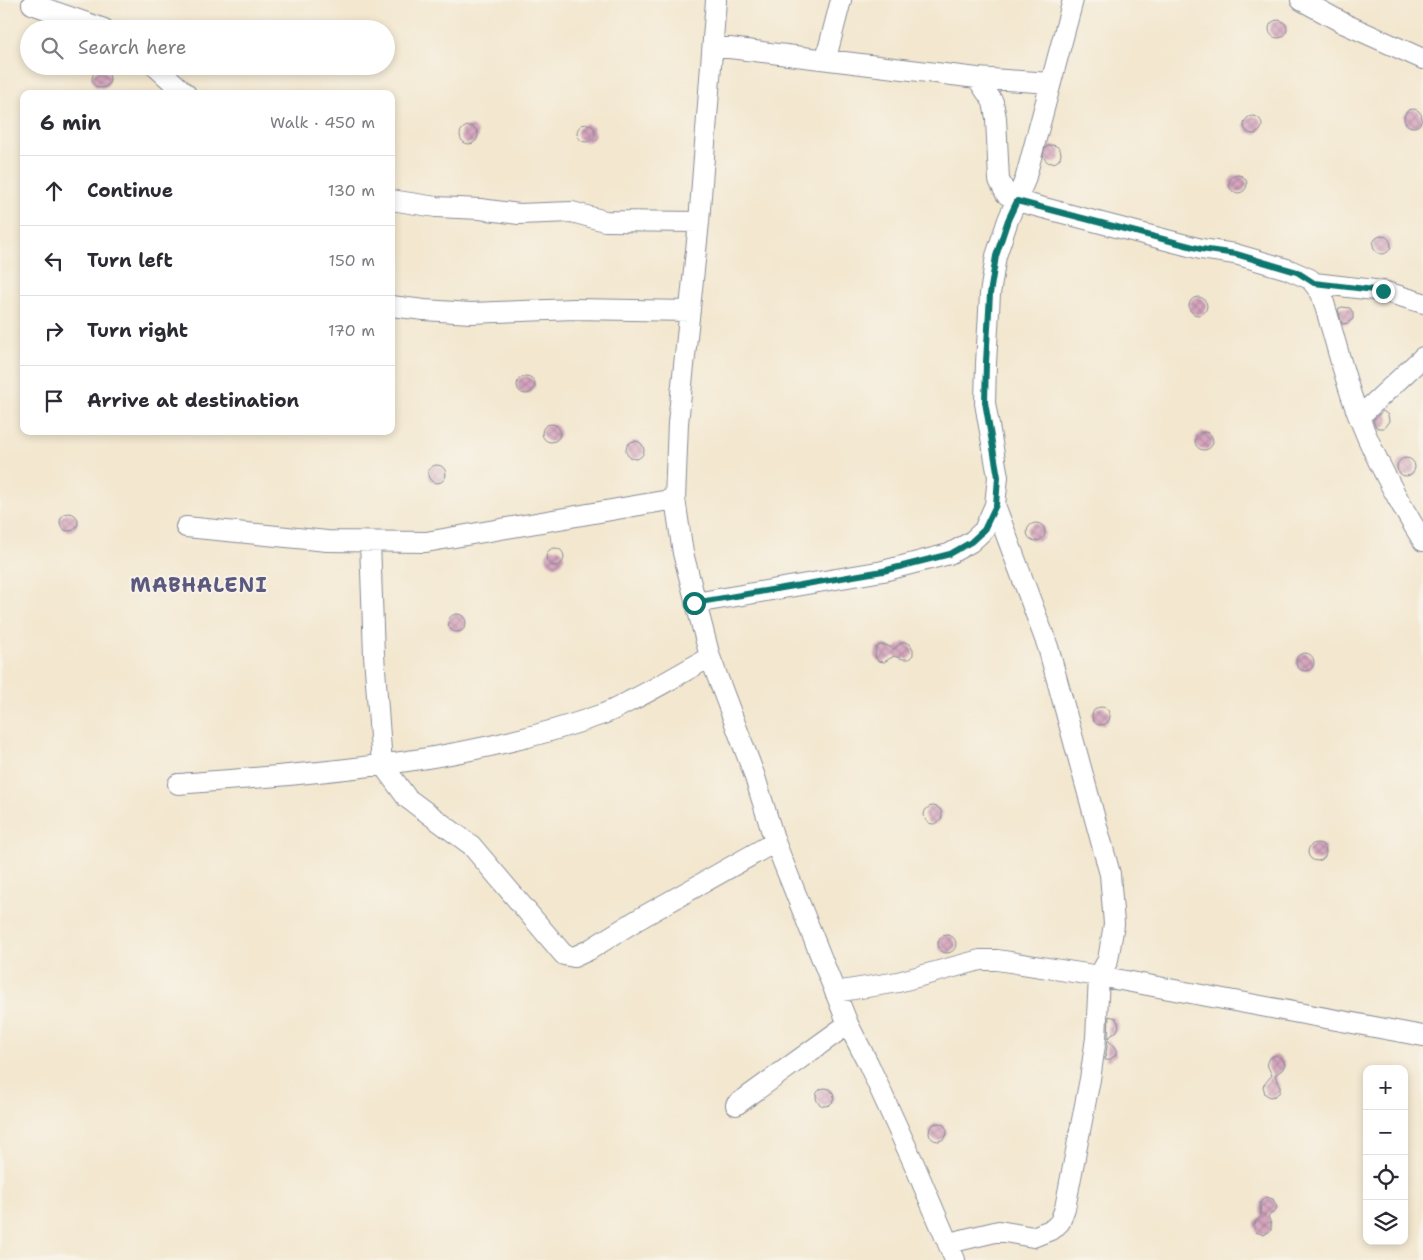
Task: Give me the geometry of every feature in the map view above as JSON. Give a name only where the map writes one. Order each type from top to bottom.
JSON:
[{"type":"street","points":[[716,0],[699,222],[678,422],[675,499],[683,553],[694,603],[710,657],[754,774],[775,842],[848,1024],[896,1123],[952,1252],[999,1231],[1033,1237],[1053,1229],[1060,1222],[1066,1208],[1090,1078],[1096,1038],[1099,976],[1108,960],[1114,924],[1110,874],[1048,647],[996,505]]},
{"type":"street","points":[[826,58],[841,0]]},
{"type":"street","points":[[694,603],[883,571],[950,554],[971,542],[984,530],[996,505],[998,477],[985,402],[990,294],[996,256],[1030,163],[1073,0]]},
{"type":"street","points":[[1301,0],[1345,24],[1423,59]]},
{"type":"street","points":[[32,4],[78,20]]},
{"type":"street","points":[[713,46],[826,58],[977,78],[1051,83]]},
{"type":"street","points":[[165,75],[182,90]]},
{"type":"street","points":[[977,78],[993,102],[996,118],[999,180],[1006,194],[1017,201],[1201,249],[1236,254],[1297,272],[1314,283],[1321,293],[1359,417],[1371,447],[1423,541]]},
{"type":"street","points":[[395,201],[436,207],[480,209],[519,214],[572,212],[605,221],[699,222]]},
{"type":"street","points":[[1314,283],[1383,291],[1423,303]]},
{"type":"street","points":[[395,306],[471,313],[574,309],[690,311]]},
{"type":"street","points":[[1359,417],[1423,357]]},
{"type":"street","points":[[186,527],[327,540],[426,542],[675,499]]},
{"type":"street","points":[[370,542],[374,655],[382,764],[407,798],[476,850],[564,955],[574,957],[589,950],[775,842]]},
{"type":"street","points":[[178,784],[271,777],[382,764],[496,746],[604,714],[658,688],[710,657]]},
{"type":"street","points":[[835,992],[898,982],[980,960],[997,960],[1099,976],[1423,1036]]},
{"type":"street","points":[[736,1105],[848,1024]]},
{"type":"building","points":[[1278,20],[1284,23],[1287,29],[1284,35],[1278,38],[1272,35],[1269,29],[1272,23]]},
{"type":"building","points":[[94,75],[109,76],[110,79],[107,85],[101,88],[95,85],[92,79]]},
{"type":"building","points":[[1413,109],[1419,112],[1422,118],[1419,124],[1413,127],[1407,124],[1404,118],[1407,112]]},
{"type":"building","points":[[1253,116],[1259,119],[1262,125],[1259,131],[1253,134],[1247,131],[1244,125],[1247,119]]},
{"type":"building","points":[[586,124],[592,127],[595,133],[592,139],[586,142],[580,139],[577,133],[580,127]]},
{"type":"building","points":[[469,126],[475,129],[478,135],[475,141],[469,144],[463,141],[460,135],[463,129]]},
{"type":"building","points":[[1052,145],[1058,148],[1061,154],[1058,160],[1052,163],[1046,160],[1043,154],[1046,148]]},
{"type":"building","points":[[1238,175],[1244,178],[1247,184],[1244,190],[1238,193],[1232,190],[1229,184],[1232,178]]},
{"type":"building","points":[[1382,236],[1388,239],[1391,245],[1388,251],[1382,254],[1376,251],[1373,245],[1376,239]]},
{"type":"building","points":[[1198,297],[1204,300],[1207,306],[1204,312],[1198,315],[1192,312],[1189,306],[1192,300]]},
{"type":"building","points":[[1342,307],[1350,308],[1353,313],[1353,319],[1348,323],[1342,324],[1338,309]]},
{"type":"building","points":[[526,376],[532,379],[535,385],[532,391],[526,394],[520,391],[517,385],[520,379]]},
{"type":"building","points":[[1383,411],[1388,415],[1389,421],[1384,428],[1378,428],[1373,420]]},
{"type":"building","points":[[551,424],[557,427],[560,433],[557,439],[551,442],[545,439],[542,433],[545,427]]},
{"type":"building","points":[[1204,432],[1210,435],[1213,441],[1210,447],[1204,450],[1198,447],[1195,441],[1198,435]]},
{"type":"building","points":[[635,441],[641,444],[644,450],[641,456],[635,459],[629,456],[626,450],[629,444]]},
{"type":"building","points":[[1406,458],[1412,461],[1415,467],[1412,473],[1406,476],[1400,473],[1397,467],[1400,461]]},
{"type":"building","points":[[437,465],[443,468],[446,474],[443,480],[437,483],[431,480],[428,474],[431,468]]},
{"type":"building","points":[[69,513],[75,516],[78,522],[75,528],[69,531],[63,528],[60,522],[63,516]]},
{"type":"building","points":[[1036,523],[1042,526],[1045,532],[1042,538],[1036,541],[1030,538],[1027,532],[1030,526]]},
{"type":"building","points":[[555,548],[561,551],[564,557],[561,563],[555,566],[549,563],[546,557],[549,551]]},
{"type":"building","points":[[457,614],[463,617],[466,623],[463,629],[457,632],[451,629],[448,623],[451,617]]},
{"type":"building","points":[[905,642],[910,644],[913,649],[913,655],[909,659],[894,656],[884,662],[878,661],[875,656],[876,648],[880,645],[886,645],[894,649]]},
{"type":"building","points":[[1305,653],[1311,656],[1314,662],[1311,668],[1305,671],[1299,668],[1296,662],[1299,656]]},
{"type":"building","points":[[1101,707],[1107,710],[1110,716],[1107,722],[1101,725],[1095,722],[1092,716],[1095,710]]},
{"type":"building","points":[[933,806],[939,809],[942,815],[939,821],[933,824],[927,821],[924,815],[927,809]]},
{"type":"building","points":[[1317,843],[1323,846],[1326,852],[1323,858],[1317,861],[1311,858],[1308,852],[1311,846]]},
{"type":"building","points":[[947,935],[953,938],[956,944],[953,950],[947,953],[941,950],[938,944],[941,938]]},
{"type":"building","points":[[1109,1016],[1116,1018],[1119,1026],[1117,1031],[1108,1038]]},
{"type":"building","points":[[1108,1040],[1116,1049],[1116,1055],[1109,1060],[1105,1060]]},
{"type":"building","points":[[1276,1055],[1283,1060],[1285,1065],[1275,1075],[1280,1086],[1280,1092],[1270,1097],[1265,1094],[1263,1086],[1272,1075],[1267,1061]]},
{"type":"building","points":[[825,1088],[831,1091],[834,1097],[831,1103],[825,1106],[819,1103],[816,1097],[819,1091]]},
{"type":"building","points":[[938,1123],[944,1126],[947,1132],[944,1138],[938,1141],[932,1138],[929,1132],[932,1126]]},
{"type":"building","points":[[1265,1197],[1273,1199],[1277,1207],[1268,1216],[1271,1230],[1264,1235],[1256,1232],[1254,1226],[1261,1216],[1260,1203]]},
{"type":"district","name":"MABHALENI","points":[[199,585]]},
{"type":"route","points":[[694,603],[883,571],[950,554],[971,542],[984,530],[996,505],[998,477],[990,440],[985,402],[990,294],[1000,241],[1017,201],[1201,249],[1236,254],[1297,272],[1314,283],[1383,291]]}]
